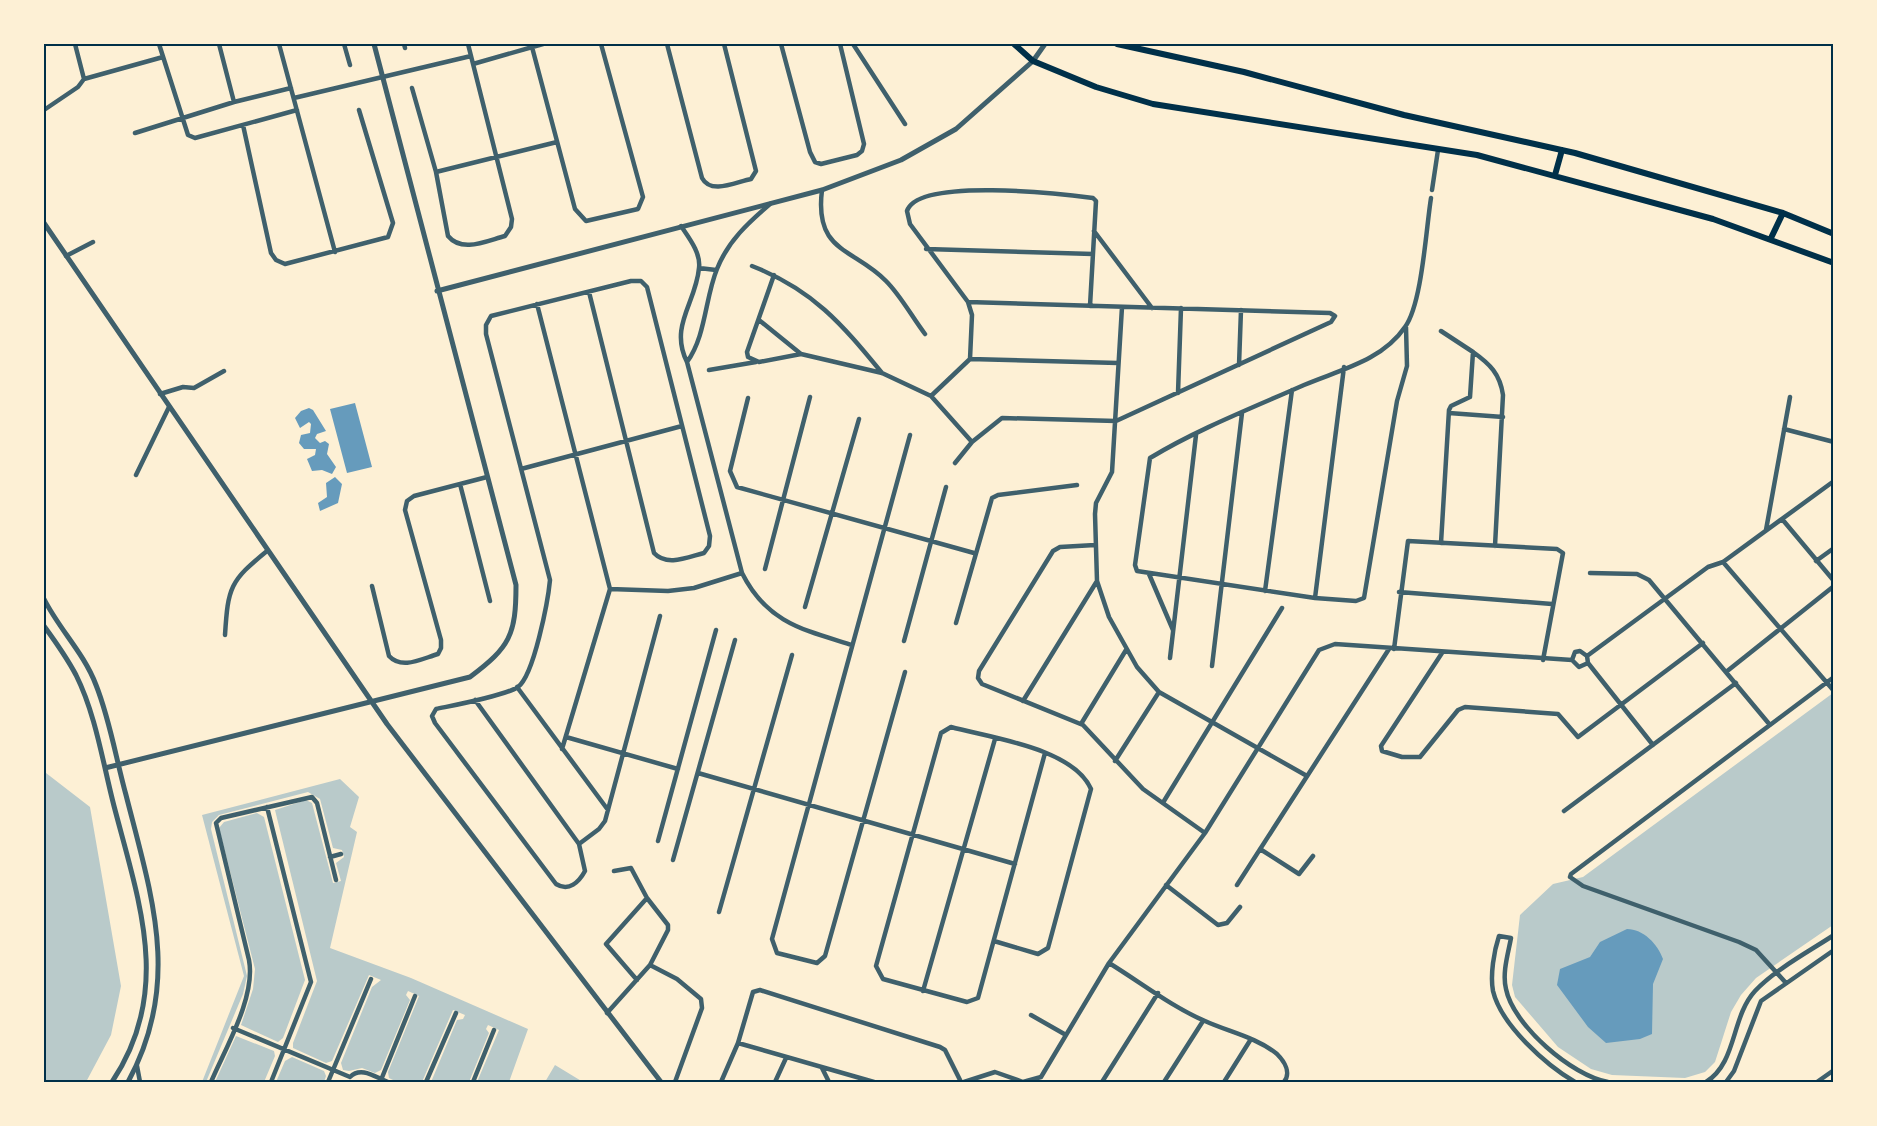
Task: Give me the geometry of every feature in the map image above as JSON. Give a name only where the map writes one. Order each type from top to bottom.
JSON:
[{"type":"main road","points":[[1014,44],[1032,61],[1096,87],[1153,104],[1477,155],[1555,175],[1771,238],[1833,263]]},
{"type":"main road","points":[[1117,44],[1244,72],[1404,115],[1562,150],[1783,213],[1833,234]]},
{"type":"main road","points":[[1555,175],[1562,150]]},
{"type":"main road","points":[[1771,238],[1783,213]]},
{"type":"street","points":[[75,44],[84,79]]},
{"type":"street","points":[[159,44],[184,132],[195,138],[297,110]]},
{"type":"street","points":[[219,44],[234,102]]},
{"type":"street","points":[[279,44],[335,252]]},
{"type":"street","points":[[344,44],[350,64]]},
{"type":"street","points":[[105,768],[470,677],[506,646],[516,617],[516,585],[374,44]]},
{"type":"street","points":[[412,88],[436,172],[448,236],[454,244],[463,246],[505,236],[511,227],[512,219],[468,44]]},
{"type":"street","points":[[473,64],[543,44]]},
{"type":"street","points":[[532,46],[575,209],[586,221],[638,209],[643,197],[601,44]]},
{"type":"street","points":[[667,44],[702,178],[707,184],[716,187],[751,179],[756,171],[724,44]]},
{"type":"street","points":[[781,44],[810,152],[815,162],[821,164],[857,155],[862,151],[864,144],[840,44]]},
{"type":"street","points":[[853,44],[905,123]]},
{"type":"street","points":[[437,291],[822,190],[901,160],[956,129],[1032,61],[1045,44]]},
{"type":"street","points":[[294,98],[383,79],[471,56]]},
{"type":"street","points":[[44,110],[78,87],[84,79],[163,57]]},
{"type":"street","points":[[135,133],[180,117],[291,88]]},
{"type":"street","points":[[243,125],[271,253],[276,261],[285,264],[388,237],[392,231],[393,223],[359,110]]},
{"type":"street","points":[[436,172],[557,142]]},
{"type":"street","points":[[1432,190],[1438,150]]},
{"type":"street","points":[[822,190],[822,217],[836,246],[887,281],[925,334]]},
{"type":"street","points":[[931,396],[970,359],[972,315],[968,302],[909,224],[907,211],[915,200],[938,192],[1048,192],[1093,198],[1096,201],[1090,306]]},
{"type":"street","points":[[1406,327],[1383,350],[1364,361],[1344,367],[1242,412],[1155,455],[1148,462],[1135,565],[1137,571],[1315,598],[1356,601],[1366,594],[1397,401],[1407,366],[1406,327],[1415,303],[1431,198]]},
{"type":"street","points":[[687,362],[699,336],[716,270],[728,246],[770,203]]},
{"type":"street","points":[[44,223],[387,724],[661,1083]]},
{"type":"street","points":[[681,226],[693,243],[699,268],[679,334],[681,350],[687,362],[742,573],[757,598],[785,622],[798,629],[852,645]]},
{"type":"street","points":[[1094,231],[1152,308]]},
{"type":"street","points":[[66,256],[93,242]]},
{"type":"street","points":[[926,249],[1093,254]]},
{"type":"street","points":[[752,266],[774,274],[830,312],[882,373]]},
{"type":"street","points":[[699,268],[716,270]]},
{"type":"street","points":[[759,362],[751,360],[747,352],[774,274]]},
{"type":"street","points":[[475,700],[579,844],[585,871],[581,879],[570,887],[562,888],[556,884],[433,720],[436,709],[517,687],[527,676],[549,595],[550,580],[486,334],[486,325],[491,316],[631,281],[641,281],[647,287],[710,536],[709,546],[704,553],[669,561],[659,558],[654,553],[589,292]]},
{"type":"street","points":[[955,463],[972,442],[1002,418],[1116,421],[1331,322],[1335,316],[1330,313],[968,302]]},
{"type":"street","points":[[537,304],[610,589],[562,749]]},
{"type":"street","points":[[1122,307],[1112,472],[1096,503],[1097,581],[1109,618],[1126,650],[1159,692],[1307,776]]},
{"type":"street","points":[[1178,393],[1181,308]]},
{"type":"street","points":[[1239,365],[1241,310]]},
{"type":"street","points":[[759,320],[801,354]]},
{"type":"street","points":[[1441,331],[1491,366],[1501,383],[1503,417],[1495,546]]},
{"type":"street","points":[[1442,543],[1449,413],[1451,406],[1470,398],[1473,352]]},
{"type":"street","points":[[709,370],[801,354],[882,373],[931,396],[972,442]]},
{"type":"street","points":[[970,359],[1118,363]]},
{"type":"street","points":[[1315,598],[1344,367]]},
{"type":"street","points":[[160,394],[183,387],[194,388],[224,371]]},
{"type":"street","points":[[1265,591],[1292,390]]},
{"type":"street","points":[[748,398],[731,478],[741,489],[974,553]]},
{"type":"street","points":[[765,569],[810,398]]},
{"type":"street","points":[[1766,530],[1790,398]]},
{"type":"street","points":[[136,475],[169,407]]},
{"type":"street","points":[[1212,666],[1242,412]]},
{"type":"street","points":[[1449,413],[1503,417]]},
{"type":"street","points":[[806,608],[859,419]]},
{"type":"street","points":[[521,469],[682,426]]},
{"type":"street","points":[[1784,429],[1833,442]]},
{"type":"street","points":[[904,672],[825,956],[817,963],[809,963],[777,953],[772,939],[910,435]]},
{"type":"street","points":[[1170,658],[1196,435]]},
{"type":"street","points":[[372,586],[389,656],[402,664],[438,654],[441,640],[405,510],[407,501],[414,496],[487,477]]},
{"type":"street","points":[[1587,656],[1708,567],[1723,562],[1833,481]]},
{"type":"street","points":[[460,484],[490,601]]},
{"type":"street","points":[[956,623],[974,553],[992,498],[998,495],[1077,485]]},
{"type":"street","points":[[904,641],[946,486]]},
{"type":"street","points":[[1782,519],[1833,581]]},
{"type":"street","points":[[1237,885],[1391,649],[1406,543],[1412,540],[1562,551],[1543,660]]},
{"type":"street","points":[[1095,545],[1060,547],[1053,551],[979,671],[978,678],[982,684],[1082,724],[1143,789],[1164,801],[1205,833]]},
{"type":"street","points":[[1816,561],[1833,548]]},
{"type":"street","points":[[225,635],[227,602],[232,585],[243,570],[267,551]]},
{"type":"street","points":[[1723,562],[1833,691]]},
{"type":"street","points":[[610,589],[668,591],[694,588],[742,573]]},
{"type":"street","points":[[1590,573],[1640,575],[1654,585],[1770,725]]},
{"type":"street","points":[[1149,574],[1173,631]]},
{"type":"street","points":[[1023,701],[1097,581]]},
{"type":"street","points":[[1726,672],[1833,586]]},
{"type":"street","points":[[1400,591],[1552,604]]},
{"type":"street","points":[[44,599],[76,647],[96,684],[154,902],[159,950],[155,1012],[137,1066],[128,1083]]},
{"type":"street","points":[[1164,801],[1282,608]]},
{"type":"street","points":[[579,844],[599,830],[608,810],[660,616]]},
{"type":"street","points":[[44,626],[77,676],[105,768],[139,898],[146,950],[145,988],[141,1014],[132,1045],[112,1083]]},
{"type":"street","points":[[658,841],[716,630]]},
{"type":"street","points":[[673,860],[735,640]]},
{"type":"street","points":[[1442,652],[1381,746],[1382,751],[1387,754],[1420,757],[1458,710],[1465,706],[1555,714],[1560,716],[1578,737],[1703,643]]},
{"type":"street","points":[[721,1083],[738,1043],[753,992],[760,990],[940,1047],[945,1050],[963,1083],[995,1072],[1023,1082],[1041,1077],[1109,963],[1205,833],[1319,650],[1335,644],[1543,660],[1572,660],[1579,668],[1588,663]]},
{"type":"street","points":[[1082,724],[1126,650]]},
{"type":"street","points":[[1572,660],[1572,656],[1580,651],[1587,656],[1588,663],[1653,745]]},
{"type":"street","points":[[719,912],[792,655]]},
{"type":"street","points":[[1786,983],[1756,950],[1583,886],[1570,877],[1833,677]]},
{"type":"street","points":[[1564,811],[1736,683]]},
{"type":"street","points":[[517,687],[608,810]]},
{"type":"street","points":[[1115,761],[1159,692]]},
{"type":"street","points":[[994,941],[1038,954],[1048,948],[1091,789],[1067,762],[1046,753],[951,727],[942,731],[876,966],[878,974],[883,979],[973,1002],[978,998],[1046,753]]},
{"type":"street","points":[[566,737],[678,769]]},
{"type":"street","points":[[924,990],[995,739]]},
{"type":"street","points":[[698,773],[1015,864]]},
{"type":"street","points":[[211,1083],[249,987],[251,969],[215,826],[221,818],[312,797],[317,802],[336,880]]},
{"type":"street","points":[[267,807],[310,982],[271,1083]]},
{"type":"street","points":[[1260,849],[1299,874],[1313,856]]},
{"type":"street","points":[[330,857],[341,854]]},
{"type":"street","points":[[607,1013],[650,965],[668,930],[668,925],[647,898],[631,868],[614,872]]},
{"type":"street","points":[[1166,885],[1218,925],[1227,923],[1240,907]]},
{"type":"street","points":[[637,980],[606,944],[647,898]]},
{"type":"street","points":[[1706,1083],[1722,1067],[1751,997],[1777,974],[1833,934]]},
{"type":"street","points":[[1575,1083],[1545,1062],[1498,1006],[1492,976],[1499,936],[1511,938],[1504,976],[1510,1002],[1518,1013],[1552,1053],[1566,1065],[1608,1083]]},
{"type":"street","points":[[1726,1083],[1734,1071],[1761,1001],[1833,950]]},
{"type":"street","points":[[1109,963],[1203,1021],[1251,1039],[1275,1053],[1284,1063],[1287,1071],[1284,1083]]},
{"type":"street","points":[[650,965],[677,979],[703,1003],[675,1083]]},
{"type":"street","points":[[328,1083],[371,979]]},
{"type":"street","points":[[1102,1083],[1158,993]]},
{"type":"street","points":[[381,1080],[415,996]]},
{"type":"street","points":[[426,1083],[456,1013]]},
{"type":"street","points":[[1031,1015],[1066,1035]]},
{"type":"street","points":[[1164,1083],[1203,1021]]},
{"type":"street","points":[[233,1028],[333,1070],[350,1080],[360,1072],[388,1083]]},
{"type":"street","points":[[473,1083],[494,1030]]},
{"type":"street","points":[[1224,1083],[1251,1039]]},
{"type":"street","points":[[738,1043],[874,1083]]},
{"type":"street","points":[[775,1083],[786,1058]]},
{"type":"street","points":[[137,1066],[140,1083]]},
{"type":"street","points":[[822,1068],[829,1083]]},
{"type":"street","points":[[1817,1083],[1833,1070]]},
{"type":"street","points":[[1041,1077],[1046,1083]]},
{"type":"shaded area","points":[[1833,693],[1833,925],[1756,978],[1741,995],[1731,1012],[1715,1062],[1705,1072],[1685,1078],[1612,1075],[1591,1069],[1558,1047],[1515,997],[1512,985],[1520,915],[1553,884],[1583,877]]},
{"type":"shaded area","points":[[44,767],[46,773],[90,807],[121,986],[111,1035],[86,1082],[44,1082]]},
{"type":"shaded area","points":[[340,779],[359,797],[350,827],[357,832],[330,948],[411,978],[528,1029],[509,1082],[477,1082],[499,1030],[488,1025],[486,1029],[489,1033],[469,1082],[431,1082],[457,1020],[463,1019],[465,1015],[453,1010],[422,1082],[397,1082],[389,1078],[388,1072],[419,996],[408,991],[406,995],[410,1000],[381,1070],[375,1073],[362,1068],[343,1070],[341,1063],[372,987],[381,980],[369,975],[332,1061],[326,1063],[293,1048],[317,981],[275,810],[306,800],[312,803],[333,883],[341,881],[336,863],[344,857],[342,850],[333,848],[320,799],[308,792],[219,815],[212,822],[211,829],[247,976],[243,994],[206,1082],[202,1082],[244,976],[202,815]]},
{"type":"shaded area","points":[[257,813],[264,817],[305,980],[283,1038],[278,1042],[241,1025],[253,989],[255,969],[219,828],[224,822]]},
{"type":"shaded area","points":[[236,1036],[274,1051],[275,1056],[264,1082],[215,1082]]},
{"type":"shaded area","points":[[292,1057],[324,1071],[326,1076],[324,1082],[276,1082],[285,1061]]},
{"type":"shaded area","points":[[555,1065],[583,1082],[545,1082]]},
{"type":"water","points":[[355,403],[372,467],[347,473],[330,409]]},
{"type":"water","points":[[309,408],[313,410],[326,431],[317,434],[315,438],[320,443],[325,441],[329,444],[327,454],[336,467],[332,474],[322,470],[312,471],[307,459],[315,455],[316,449],[304,449],[299,443],[301,435],[310,433],[311,424],[309,422],[300,428],[295,418],[301,411]]},
{"type":"water","points":[[335,477],[342,484],[338,503],[320,511],[318,503],[327,497],[326,483]]},
{"type":"water","points":[[1627,929],[1649,938],[1658,948],[1663,959],[1653,984],[1652,1034],[1640,1039],[1606,1043],[1588,1027],[1557,985],[1560,969],[1590,957],[1600,942]]}]
